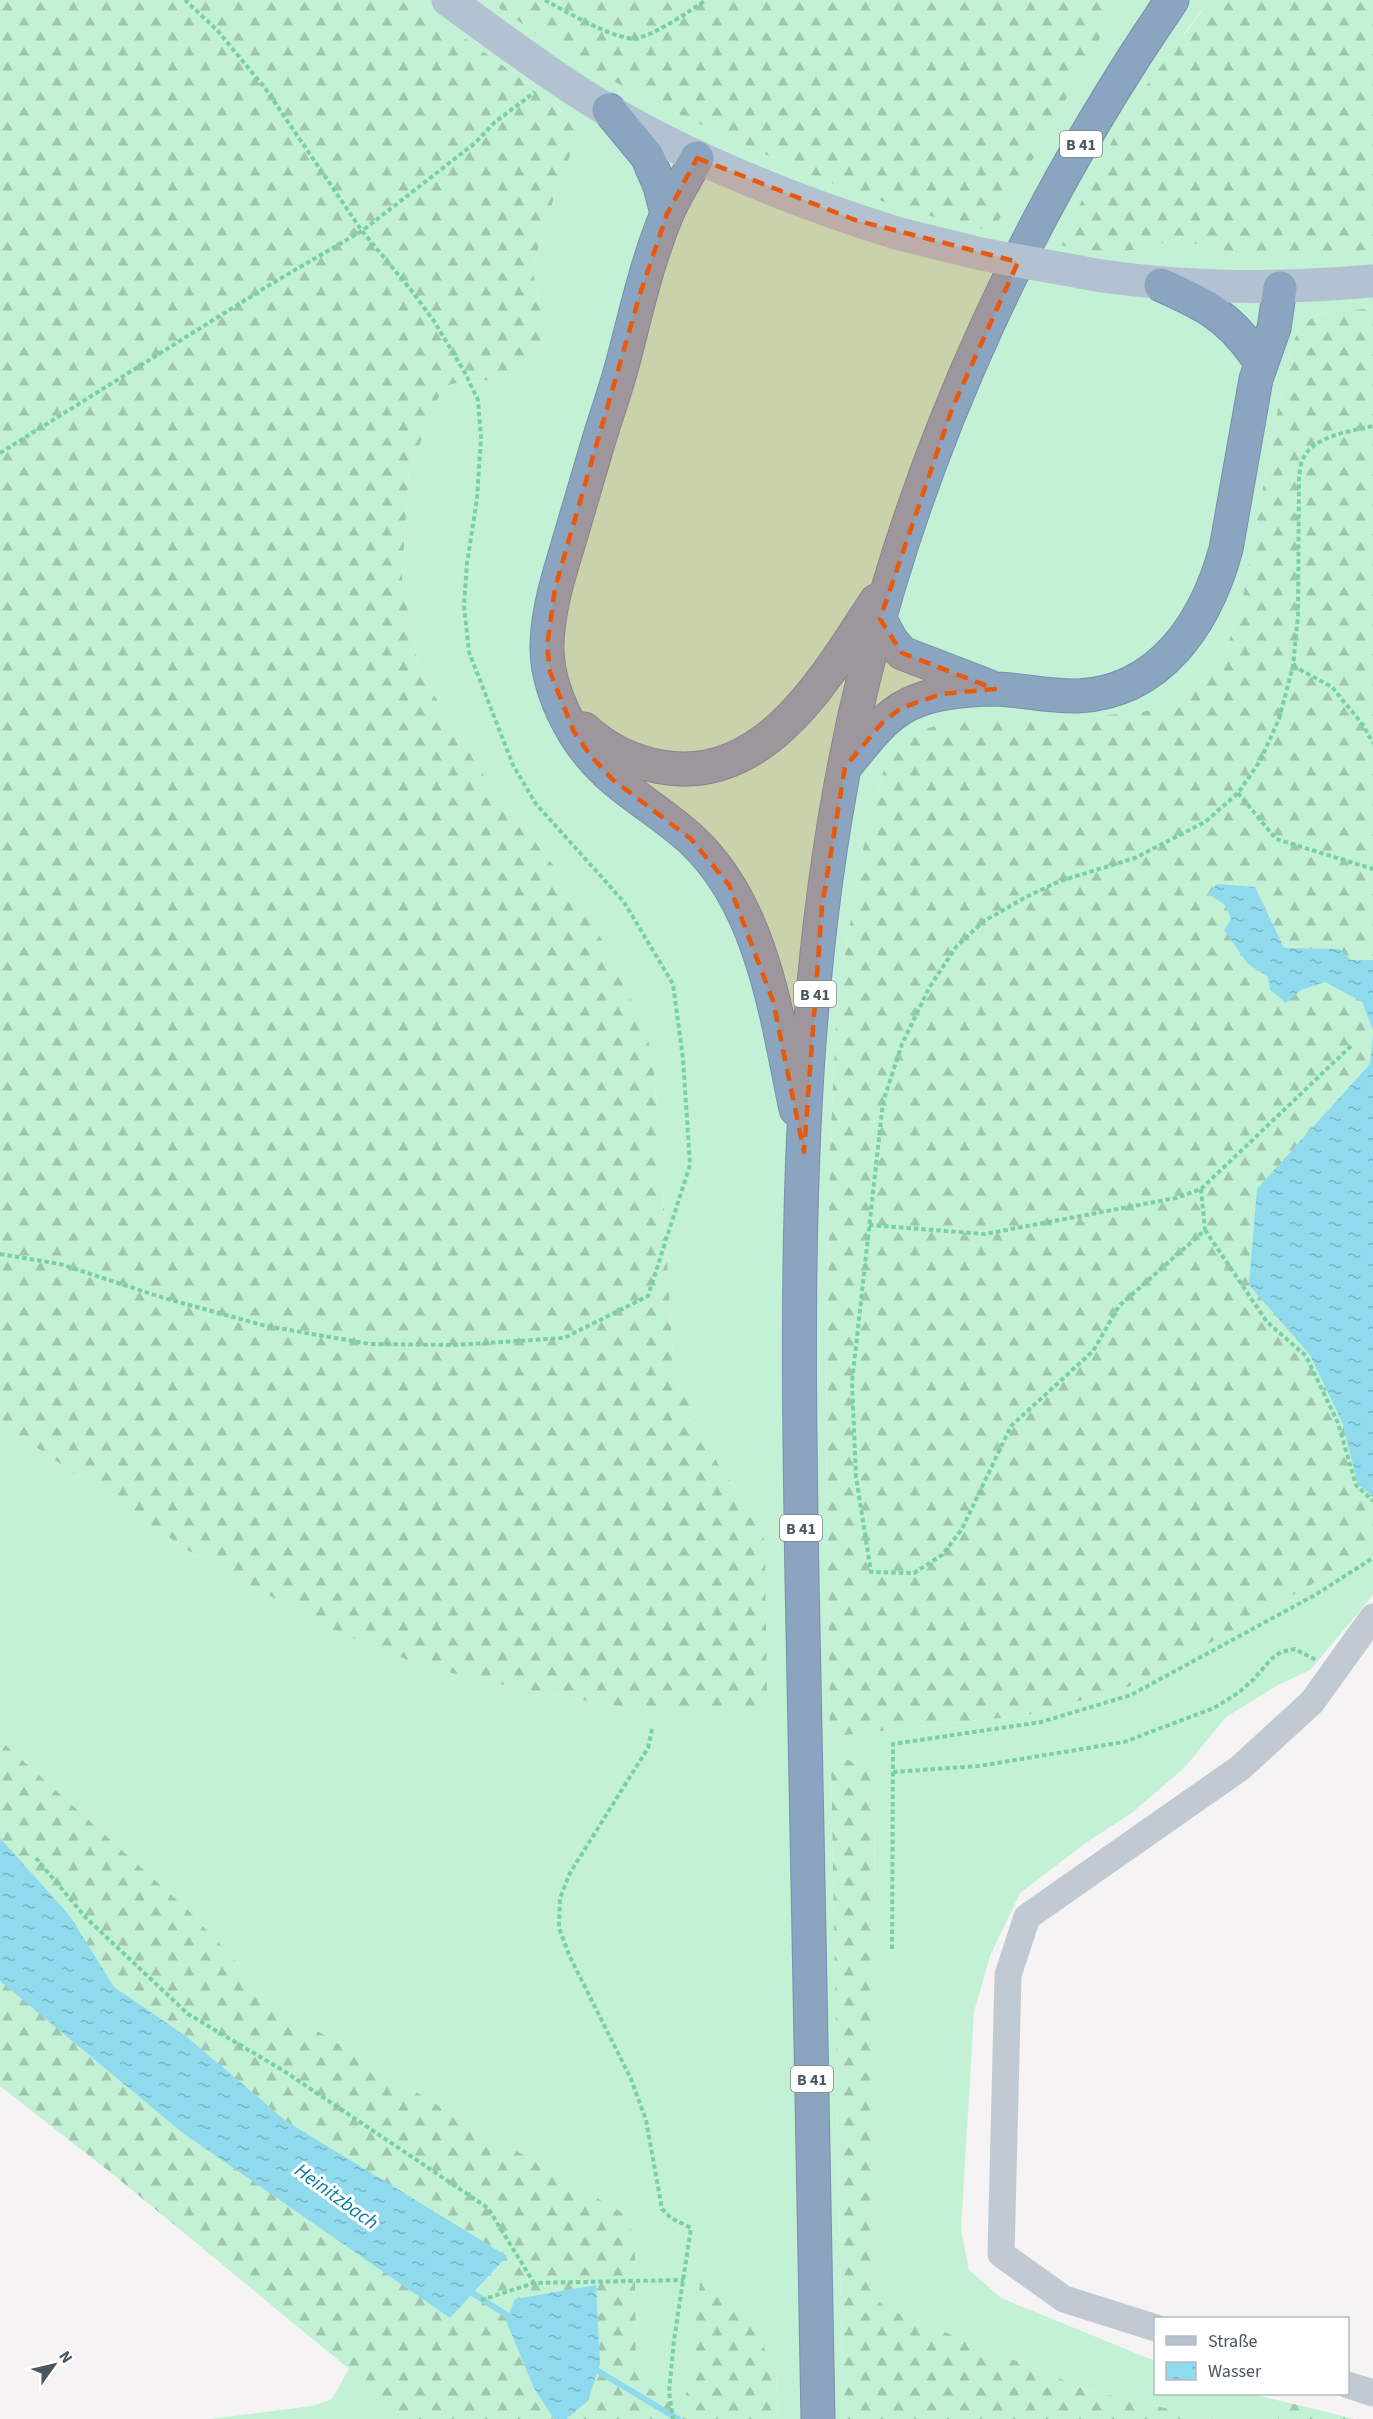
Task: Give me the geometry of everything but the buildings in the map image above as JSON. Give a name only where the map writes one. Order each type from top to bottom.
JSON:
[{"type":"highway","name":"B 41","points":[[818,2419],[800,1406],[804,1152],[811,1031],[822,907],[845,767],[863,682],[892,577],[952,409],[1001,296],[1048,202],[1138,50],[1172,0]]},
{"type":"highway","points":[[609,110],[647,156],[660,186],[667,214]]},
{"type":"highway","points":[[697,158],[667,214],[640,294],[622,364],[555,588],[547,646],[550,672],[561,705],[579,740],[590,755],[612,779],[691,839],[706,854],[729,885],[748,924],[773,1001],[804,1152]]},
{"type":"highway","points":[[1161,285],[1216,312],[1239,333],[1255,367]]},
{"type":"highway","points":[[845,767],[882,723],[901,708],[919,699],[942,694],[995,689],[1078,696],[1107,692],[1124,686],[1167,658],[1190,632],[1214,588],[1226,549],[1255,367],[1274,328],[1271,288]]},
{"type":"highway","points":[[561,705],[594,738],[612,751],[633,760],[669,769],[694,769],[719,764],[765,741],[801,707],[827,674],[892,577]]},
{"type":"highway","points":[[880,619],[891,640],[902,653],[995,689]]},
{"type":"main road","points":[[448,0],[554,76],[609,110],[697,158],[845,217],[896,233],[981,255],[1161,285],[1271,288],[1373,281]]},
{"type":"lane","points":[[1154,2328],[1064,2299],[1001,2254],[1008,1975],[1027,1917],[1240,1768],[1312,1702],[1373,1617]]},
{"type":"lane","points":[[1349,2386],[1373,2393]]},
{"type":"path","points":[[0,1254],[60,1264],[164,1298],[266,1326],[370,1344],[455,1345],[564,1338],[648,1296],[690,1165],[684,1059],[673,984],[624,902],[536,804],[513,765],[469,652],[464,606],[477,499],[481,438],[478,400],[464,371],[434,321],[362,231],[265,88],[217,30],[185,0]]},
{"type":"path","points":[[545,0],[575,17],[625,38],[638,38],[680,17],[706,0]]},
{"type":"path","points":[[0,453],[271,284],[362,231],[475,143],[495,122],[529,98],[554,76]]},
{"type":"path","points":[[1205,1230],[1119,1306],[1093,1351],[1011,1426],[962,1530],[942,1555],[914,1573],[871,1572],[856,1477],[852,1382],[883,1102],[902,1044],[929,988],[956,947],[984,921],[1060,881],[1135,858],[1205,822],[1238,793],[1260,761],[1279,719],[1293,666],[1298,616],[1299,477],[1302,459],[1311,447],[1337,435],[1373,426]]},
{"type":"path","points":[[1293,666],[1332,687],[1363,725],[1373,743]]},
{"type":"path","points":[[1238,793],[1276,839],[1373,869]]},
{"type":"path","points":[[869,1225],[985,1234],[1176,1198],[1201,1189],[1352,1045]]},
{"type":"path","points":[[1201,1189],[1205,1230],[1267,1322],[1306,1356],[1338,1423],[1356,1485],[1373,1501]]},
{"type":"path","points":[[892,1949],[893,1744],[1041,1722],[1131,1695],[1315,1595],[1373,1558]]},
{"type":"path","points":[[893,1772],[979,1766],[1124,1742],[1214,1708],[1238,1693],[1271,1659],[1281,1652],[1295,1649],[1335,1670]]},
{"type":"path","points":[[652,1729],[648,1748],[570,1873],[560,1898],[559,1928],[569,1955],[630,2079],[645,2120],[662,2209],[671,2218],[691,2228],[674,2340],[669,2392],[673,2419]]},
{"type":"path","points":[[36,1858],[86,1918],[188,2014],[284,2071],[488,2208],[534,2283]]},
{"type":"path","points":[[481,2300],[534,2283],[684,2280]]},
{"type":"highlighted area","points":[[697,158],[855,220],[1018,262],[952,409],[880,619],[902,653],[995,689],[942,694],[901,708],[882,723],[845,767],[822,907],[804,1152],[773,1001],[729,885],[691,839],[612,779],[590,755],[574,732],[550,672],[547,646],[555,588],[640,294],[667,214]]},
{"type":"green space","points":[[0,0],[412,0],[542,94],[582,128],[560,179],[532,268],[547,337],[523,376],[451,384],[438,398],[409,471],[402,578],[419,670],[480,770],[557,870],[614,959],[652,1051],[674,1374],[718,1464],[759,1520],[765,1545],[767,1701],[761,1710],[632,1709],[512,1687],[425,1667],[324,1626],[189,1551],[0,1423]]},
{"type":"green space","points":[[412,0],[487,0],[589,69],[682,116],[813,176],[1093,47],[1121,0],[1210,0],[1184,33],[1146,248],[1177,239],[1247,257],[1316,257],[1373,249],[1373,308],[1321,313],[1300,326],[1290,352],[1242,602],[1225,652],[1198,686],[1163,708],[1135,713],[1062,718],[883,773],[864,844],[837,999],[830,1148],[826,1420],[830,1728],[835,1736],[1027,1715],[1124,1689],[1217,1639],[1357,1558],[1373,1546],[1373,1595],[1310,1670],[1278,1685],[1226,1717],[1185,1767],[1133,1812],[1087,1842],[1020,1893],[990,1956],[974,2012],[961,2229],[969,2270],[1001,2298],[1154,2361],[1154,2395],[1255,2395],[1290,2403],[1279,2419],[1213,2419],[1088,2390],[888,2309],[877,2300],[874,1775],[831,1760],[843,2419],[778,2419],[776,2373],[687,2391],[683,2405],[650,2389],[636,2366],[635,2253],[627,2216],[434,2103],[279,2007],[188,1910],[0,1740],[0,1423],[189,1551],[324,1626],[425,1667],[512,1687],[632,1709],[759,1520],[718,1464],[674,1374],[652,1051],[557,870],[480,770],[419,670],[402,578],[409,471],[438,398],[451,384],[523,376],[547,337],[532,268],[560,179],[582,128],[542,94]]},
{"type":"green space","points":[[487,0],[1121,0],[993,231],[906,210],[813,176],[682,116],[589,69]]},
{"type":"green space","points":[[1210,0],[1373,0],[1373,249],[1316,257],[1247,257],[1177,239],[1146,248],[1110,253],[1059,245],[1127,112]]},
{"type":"green space","points":[[1373,308],[1373,1546],[1357,1558],[1217,1639],[1124,1689],[1027,1715],[835,1736],[830,1728],[826,1420],[830,1148],[837,999],[864,844],[883,773],[895,749],[917,731],[968,717],[1062,718],[1135,713],[1163,708],[1198,686],[1225,652],[1242,602],[1290,352],[1300,326],[1321,313]]},
{"type":"green space","points":[[0,1740],[188,1910],[279,2007],[434,2103],[628,2216],[635,2253],[636,2366],[650,2389],[683,2404],[687,2391],[700,2283],[714,2279],[742,2301],[776,2373],[778,2419],[403,2419],[349,2369],[115,2176],[0,2086]]},
{"type":"green space","points":[[838,1754],[874,1775],[877,2300],[888,2309],[1088,2390],[1213,2419],[843,2419],[831,1760]]},
{"type":"green space","points":[[349,2369],[403,2419],[210,2419],[312,2406],[332,2399]]},
{"type":"green space","points":[[1290,2403],[1354,2419],[1278,2419]]},
{"type":"water","points":[[1217,884],[1255,887],[1284,948],[1339,949],[1351,960],[1373,960],[1373,1030],[1362,1002],[1325,982],[1301,990],[1286,1003],[1270,990],[1268,977],[1248,964],[1224,930],[1231,919],[1225,905],[1208,894]]},
{"type":"water","points":[[1373,1035],[1373,1497],[1358,1484],[1342,1422],[1310,1355],[1249,1285],[1257,1189],[1370,1064]]},
{"type":"water","points":[[0,1838],[70,1916],[114,1987],[187,2037],[286,2121],[507,2256],[450,2318],[183,2133],[0,1981]]},
{"type":"water","points":[[596,2285],[600,2364],[588,2401],[566,2419],[554,2419],[534,2388],[506,2321],[515,2299]]},
{"type":"waterway","name":"Heinitzbach","points":[[466,2289],[513,2319]]},
{"type":"waterway","name":"Heinitzbach","points":[[593,2368],[678,2419]]}]
